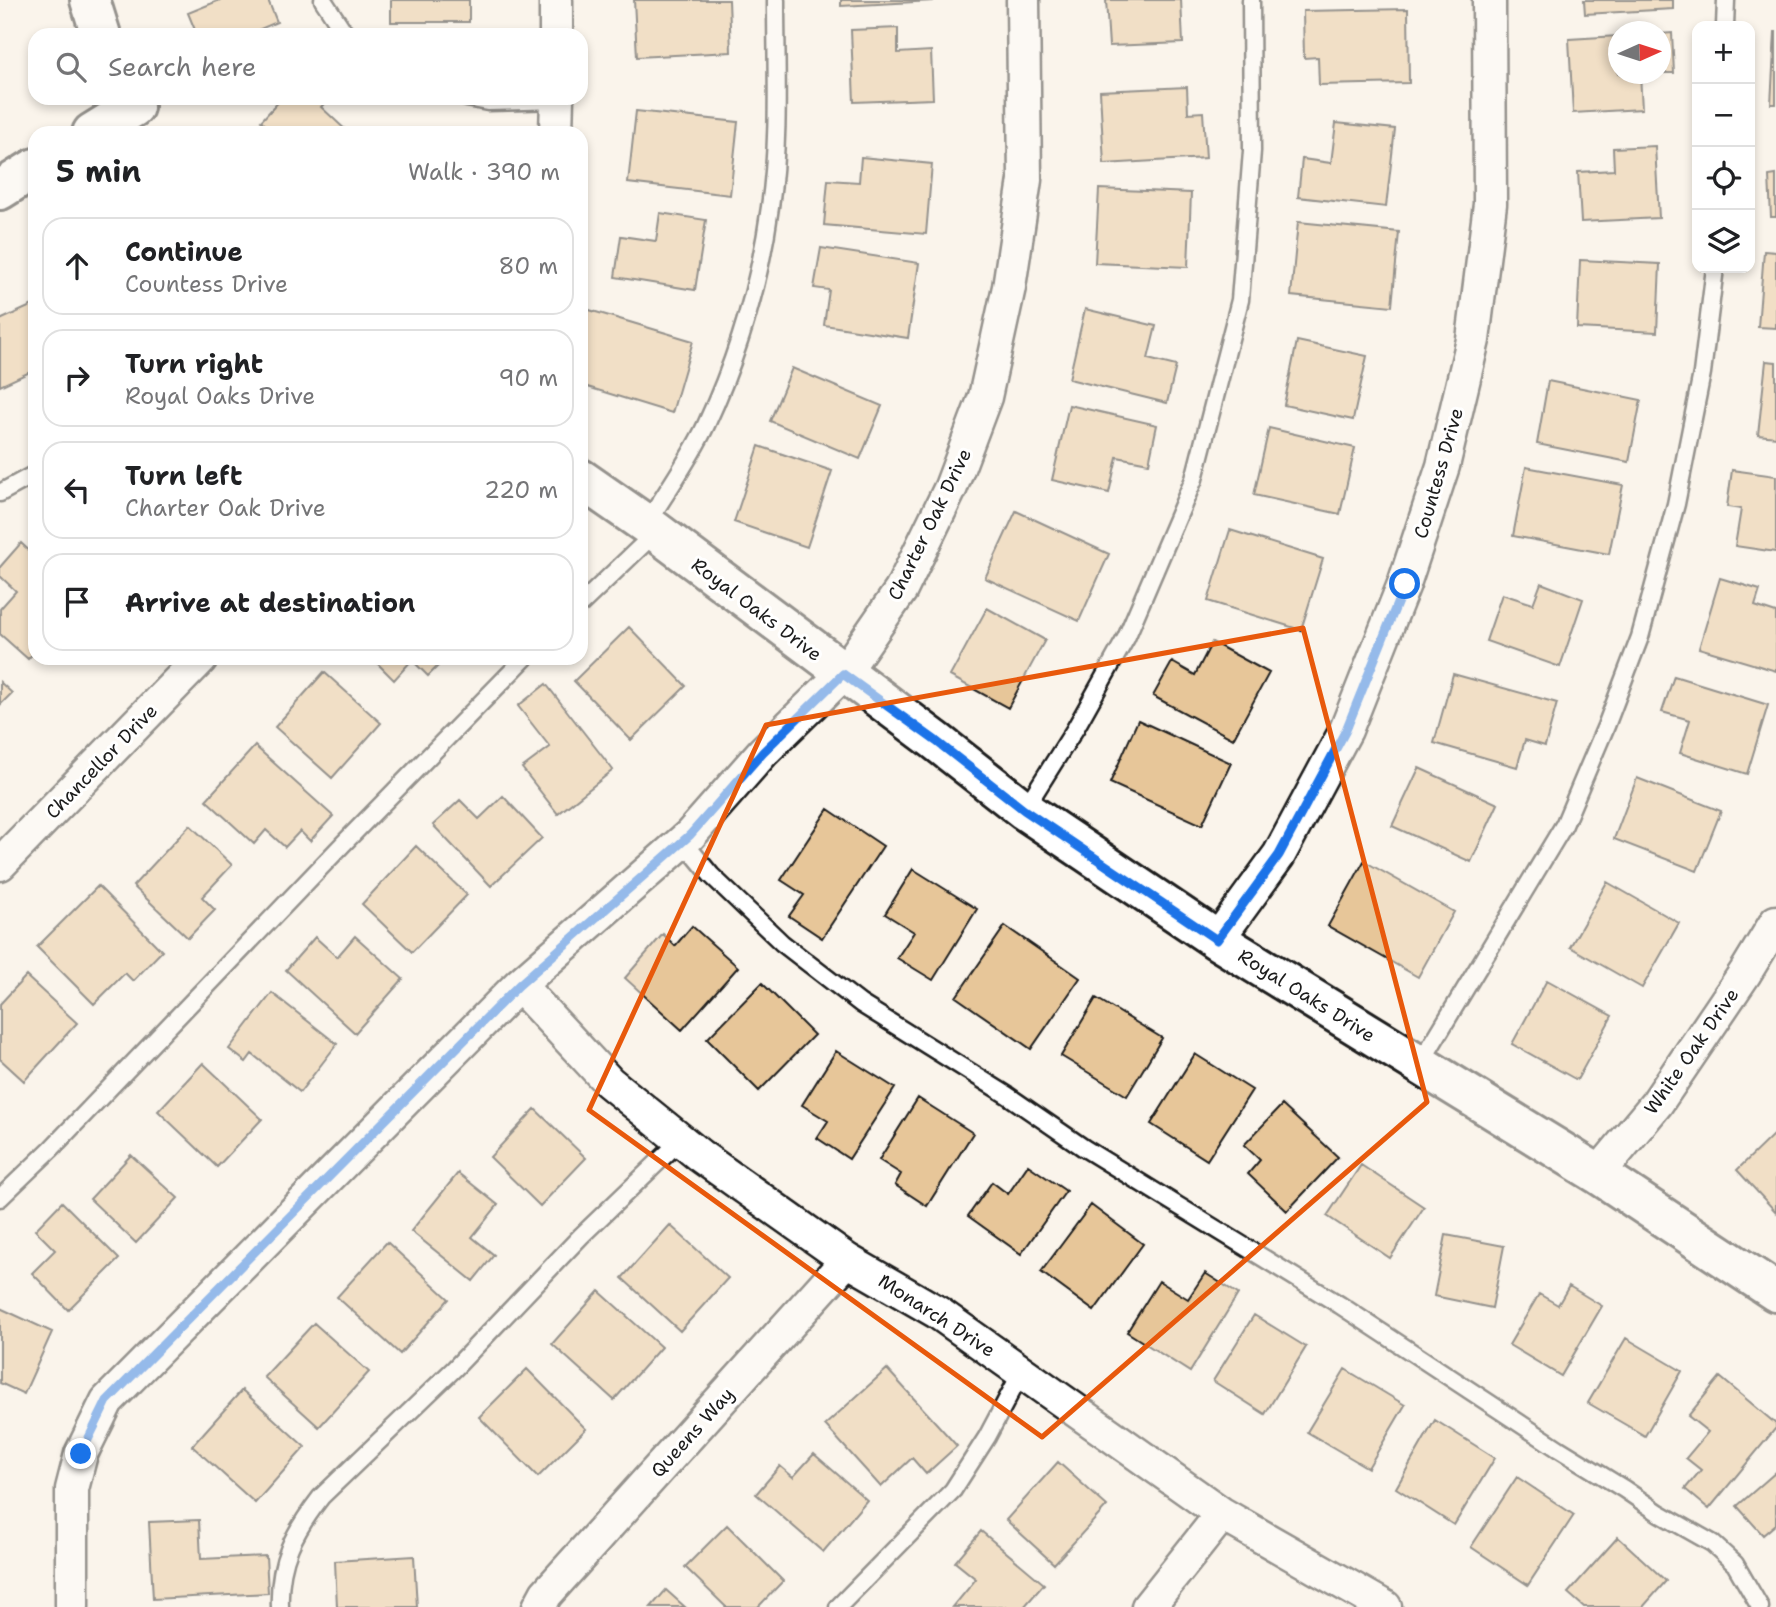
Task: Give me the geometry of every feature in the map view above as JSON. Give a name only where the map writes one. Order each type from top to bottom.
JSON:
[{"type":"street","points":[[90,0],[99,28]]},
{"type":"street","points":[[556,0],[556,28]]},
{"type":"street","name":"Charter Oak Drive","points":[[72,1607],[72,1489],[81,1454],[107,1401],[519,985],[683,841],[763,752],[843,674],[901,590],[951,487],[985,397],[1009,287],[1025,180],[1023,0]]},
{"type":"street","name":"Countess Drive","points":[[1217,940],[1279,855],[1346,730],[1405,584],[1443,466],[1473,340],[1490,204],[1489,0]]},
{"type":"street","points":[[556,126],[557,105]]},
{"type":"street","points":[[108,126],[139,113]]},
{"type":"street","points":[[0,190],[28,173]]},
{"type":"street","name":"Royal Oaks Drive","points":[[588,484],[936,741],[1024,810],[1217,940],[1598,1174],[1776,1292]]},
{"type":"street","name":"Chancellor Drive","points":[[0,864],[194,665]]},
{"type":"street","name":"White Oak Drive","points":[[1598,1174],[1657,1102],[1745,973],[1776,922]]},
{"type":"street","name":"Monarch Drive","points":[[519,985],[609,1082],[681,1140],[847,1259],[937,1312],[1222,1514],[1385,1607]]},
{"type":"street","name":"Queens Way","points":[[539,1607],[546,1594],[847,1259]]},
{"type":"street","points":[[1148,1607],[1222,1514]]},
{"type":"lane","points":[[323,0],[341,28]]},
{"type":"lane","points":[[588,596],[651,529],[705,427],[735,356],[761,264],[771,204],[777,106],[776,0]]},
{"type":"lane","points":[[1024,810],[1075,729],[1126,638],[1194,479],[1240,300],[1252,151],[1251,0]]},
{"type":"lane","points":[[1725,21],[1726,0]]},
{"type":"lane","points":[[1420,1064],[1564,825],[1640,636],[1676,504],[1702,373],[1714,273]]},
{"type":"lane","points":[[0,493],[28,478]]},
{"type":"lane","points":[[0,1198],[60,1140],[382,803],[518,665]]},
{"type":"lane","points":[[683,841],[711,875],[782,943],[861,1004],[1007,1095],[1084,1148],[1340,1305],[1659,1513],[1712,1543],[1735,1564],[1760,1607]]},
{"type":"lane","points":[[280,1607],[285,1555],[302,1521],[321,1497],[454,1369],[581,1236],[681,1140]]},
{"type":"lane","points":[[838,1607],[953,1490],[987,1437],[1022,1371]]},
{"type":"highlighted area","points":[[1303,628],[1427,1102],[1042,1437],[589,1110],[766,725]]},
{"type":"building","points":[[220,0],[268,0],[277,22],[263,28],[194,28],[188,13]]},
{"type":"building","points":[[391,0],[469,0],[469,22],[391,22]]},
{"type":"building","points":[[634,0],[729,0],[731,52],[637,57]]},
{"type":"building","points":[[841,0],[933,0],[933,1],[841,6]]},
{"type":"building","points":[[1106,0],[1181,0],[1183,43],[1109,46]]},
{"type":"building","points":[[1584,0],[1673,0],[1673,9],[1585,14]]},
{"type":"building","points":[[1408,9],[1409,83],[1319,85],[1318,57],[1304,58],[1303,11]]},
{"type":"building","points":[[898,28],[898,53],[931,51],[933,99],[854,102],[851,30]]},
{"type":"building","points":[[1775,32],[1776,104],[1771,104]]},
{"type":"building","points":[[1672,33],[1674,73],[1671,73]]},
{"type":"building","points":[[1608,37],[1608,84],[1641,84],[1642,109],[1573,113],[1569,39]]},
{"type":"building","points":[[1187,87],[1188,113],[1203,112],[1206,158],[1104,164],[1100,91]]},
{"type":"building","points":[[276,105],[323,105],[321,107],[341,126],[267,126],[261,121]]},
{"type":"building","points":[[636,111],[738,122],[730,195],[628,183]]},
{"type":"building","points":[[1336,123],[1395,129],[1386,207],[1298,197],[1302,159],[1331,163]]},
{"type":"building","points":[[1655,146],[1659,218],[1581,222],[1578,172],[1614,170],[1613,148]]},
{"type":"building","points":[[861,157],[932,164],[926,234],[824,225],[828,180],[859,182]]},
{"type":"building","points":[[1776,175],[1776,217],[1771,217],[1769,176]]},
{"type":"building","points":[[1099,189],[1191,193],[1188,267],[1095,263]]},
{"type":"building","points":[[660,213],[706,220],[695,290],[615,277],[621,236],[656,241]]},
{"type":"building","points":[[1298,222],[1399,232],[1392,306],[1291,296]]},
{"type":"building","points":[[821,248],[919,263],[908,338],[824,325],[829,290],[814,288]]},
{"type":"building","points":[[1764,251],[1776,252],[1776,328],[1758,327]]},
{"type":"building","points":[[1580,260],[1660,264],[1657,332],[1577,328]]},
{"type":"building","points":[[28,307],[28,373],[0,386],[0,320]]},
{"type":"building","points":[[1085,309],[1156,326],[1148,359],[1176,366],[1167,403],[1069,379]]},
{"type":"building","points":[[588,310],[693,341],[672,413],[588,387]]},
{"type":"building","points":[[1297,341],[1367,356],[1353,420],[1284,405]]},
{"type":"building","points":[[1766,361],[1776,362],[1776,437],[1758,435]]},
{"type":"building","points":[[792,368],[882,406],[860,459],[770,421]]},
{"type":"building","points":[[1548,381],[1641,400],[1629,462],[1537,444]]},
{"type":"building","points":[[1069,405],[1157,425],[1149,463],[1117,457],[1109,493],[1052,480]]},
{"type":"building","points":[[1269,428],[1355,448],[1340,514],[1254,495]]},
{"type":"building","points":[[759,446],[832,471],[807,547],[734,522]]},
{"type":"building","points":[[1526,467],[1623,485],[1609,554],[1513,536]]},
{"type":"building","points":[[1732,470],[1776,476],[1776,552],[1735,546],[1741,509],[1727,507]]},
{"type":"building","points":[[1016,511],[1109,554],[1079,621],[985,578]]},
{"type":"building","points":[[1230,530],[1323,559],[1301,630],[1208,601]]},
{"type":"building","points":[[21,543],[28,550],[28,659],[0,634],[0,609],[16,591],[0,576],[0,567]]},
{"type":"building","points":[[1720,578],[1760,590],[1755,606],[1776,613],[1776,671],[1699,648]]},
{"type":"building","points":[[1541,583],[1583,599],[1560,667],[1486,641],[1502,594],[1533,604]]},
{"type":"building","points":[[987,608],[1045,640],[1008,708],[950,676]]},
{"type":"building","points":[[629,627],[686,686],[631,740],[574,681]]},
{"type":"building","points":[[1212,642],[1269,673],[1233,739],[1153,696],[1172,662],[1195,675]]},
{"type":"building","points":[[379,665],[408,665],[394,680]]},
{"type":"building","points":[[417,665],[439,665],[428,676]]},
{"type":"building","points":[[324,672],[381,723],[332,778],[275,727]]},
{"type":"building","points":[[1453,674],[1557,703],[1545,746],[1525,740],[1517,767],[1434,743]]},
{"type":"building","points":[[1674,676],[1768,705],[1747,774],[1680,753],[1690,720],[1662,712]]},
{"type":"building","points":[[0,682],[12,693],[0,705]]},
{"type":"building","points":[[546,684],[613,770],[558,814],[522,768],[550,747],[518,706]]},
{"type":"building","points":[[1138,720],[1231,763],[1202,825],[1110,783]]},
{"type":"building","points":[[255,746],[333,816],[310,841],[300,831],[285,847],[266,830],[254,844],[206,800]]},
{"type":"building","points":[[1419,768],[1498,804],[1471,862],[1392,826]]},
{"type":"building","points":[[1637,778],[1721,811],[1697,871],[1614,839]]},
{"type":"building","points":[[503,796],[542,838],[491,886],[433,825],[460,800],[479,819]]},
{"type":"building","points":[[828,809],[883,846],[822,938],[789,916],[804,895],[781,880]]},
{"type":"building","points":[[190,825],[232,865],[202,897],[215,910],[188,938],[133,886]]},
{"type":"building","points":[[416,846],[467,895],[412,952],[362,904]]},
{"type":"building","points":[[1364,861],[1454,912],[1418,977],[1328,926]]},
{"type":"building","points":[[913,869],[977,909],[933,980],[897,958],[914,932],[885,914]]},
{"type":"building","points":[[1607,882],[1679,923],[1642,988],[1570,947]]},
{"type":"building","points":[[98,886],[162,951],[133,981],[125,973],[94,1004],[37,947]]},
{"type":"building","points":[[692,926],[738,967],[682,1030],[625,978],[663,934],[675,946]]},
{"type":"building","points":[[1005,926],[1080,978],[1031,1049],[956,997]]},
{"type":"building","points":[[355,936],[403,979],[355,1033],[286,970],[315,937],[337,957]]},
{"type":"building","points":[[26,976],[77,1023],[24,1081],[0,1059],[0,1004]]},
{"type":"building","points":[[1547,980],[1612,1016],[1577,1080],[1512,1044]]},
{"type":"building","points":[[762,983],[814,1035],[759,1091],[707,1039]]},
{"type":"building","points":[[272,993],[337,1044],[300,1092],[252,1054],[246,1062],[229,1049]]},
{"type":"building","points":[[1096,998],[1162,1038],[1127,1096],[1061,1056]]},
{"type":"building","points":[[836,1051],[895,1088],[849,1159],[817,1138],[828,1121],[802,1105]]},
{"type":"building","points":[[1195,1054],[1252,1090],[1207,1160],[1151,1124]]},
{"type":"building","points":[[203,1063],[262,1119],[217,1167],[158,1111]]},
{"type":"building","points":[[918,1098],[973,1133],[927,1206],[895,1185],[901,1174],[879,1160]]},
{"type":"building","points":[[1282,1105],[1338,1157],[1287,1211],[1248,1174],[1260,1160],[1244,1145]]},
{"type":"building","points":[[535,1109],[586,1158],[540,1206],[490,1157]]},
{"type":"building","points":[[1776,1132],[1776,1212],[1737,1170]]},
{"type":"building","points":[[131,1155],[178,1198],[136,1243],[90,1199]]},
{"type":"building","points":[[1028,1165],[1066,1191],[1021,1254],[968,1216],[992,1182],[1008,1194]]},
{"type":"building","points":[[1361,1165],[1424,1207],[1390,1258],[1327,1216]]},
{"type":"building","points":[[458,1173],[498,1205],[472,1237],[494,1255],[473,1281],[411,1231]]},
{"type":"building","points":[[62,1202],[119,1259],[68,1310],[32,1273],[55,1250],[35,1230]]},
{"type":"building","points":[[1091,1205],[1143,1244],[1094,1311],[1041,1272]]},
{"type":"building","points":[[670,1225],[728,1278],[680,1331],[622,1278]]},
{"type":"building","points":[[1446,1235],[1504,1246],[1492,1308],[1434,1296]]},
{"type":"building","points":[[387,1242],[449,1299],[400,1354],[337,1297]]},
{"type":"building","points":[[1205,1273],[1238,1294],[1190,1372],[1127,1332],[1159,1281],[1188,1299]]},
{"type":"building","points":[[1569,1286],[1602,1306],[1561,1376],[1509,1345],[1539,1294],[1558,1305]]},
{"type":"building","points":[[599,1291],[661,1347],[614,1400],[552,1344]]},
{"type":"building","points":[[0,1308],[52,1332],[24,1394],[0,1383]]},
{"type":"building","points":[[1254,1315],[1306,1347],[1265,1414],[1213,1381]]},
{"type":"building","points":[[314,1323],[369,1372],[319,1427],[264,1377]]},
{"type":"building","points":[[1626,1338],[1682,1371],[1645,1436],[1588,1403]]},
{"type":"building","points":[[527,1369],[586,1429],[538,1477],[479,1417]]},
{"type":"building","points":[[887,1369],[957,1446],[926,1474],[912,1458],[881,1487],[825,1425]]},
{"type":"building","points":[[1345,1369],[1405,1405],[1368,1468],[1307,1432]]},
{"type":"building","points":[[1720,1377],[1776,1424],[1776,1428],[1709,1509],[1685,1489],[1701,1470],[1686,1458],[1708,1432],[1688,1416]]},
{"type":"building","points":[[242,1390],[305,1447],[255,1503],[192,1446]]},
{"type":"building","points":[[1435,1420],[1495,1458],[1454,1525],[1396,1488]]},
{"type":"building","points":[[814,1454],[867,1500],[823,1552],[756,1494],[780,1466],[793,1477]]},
{"type":"building","points":[[1058,1462],[1107,1506],[1054,1564],[1006,1520]]},
{"type":"building","points":[[1776,1472],[1776,1524],[1763,1535],[1737,1506]]},
{"type":"building","points":[[1517,1477],[1574,1515],[1528,1585],[1471,1547]]},
{"type":"building","points":[[199,1520],[201,1559],[266,1556],[268,1593],[153,1599],[149,1522]]},
{"type":"building","points":[[727,1525],[783,1581],[758,1607],[726,1607],[685,1567]]},
{"type":"building","points":[[981,1531],[1044,1584],[1024,1607],[953,1607],[976,1579],[955,1562]]},
{"type":"building","points":[[1618,1537],[1666,1581],[1643,1607],[1584,1607],[1568,1593]]},
{"type":"building","points":[[414,1556],[417,1607],[337,1607],[335,1561]]},
{"type":"building","points":[[666,1590],[685,1607],[651,1607]]},
{"type":"route","points":[[81,1454],[107,1401],[519,985],[690,835],[763,752],[843,674],[936,741],[1024,810],[1217,940],[1279,855],[1346,730],[1405,584]]}]
